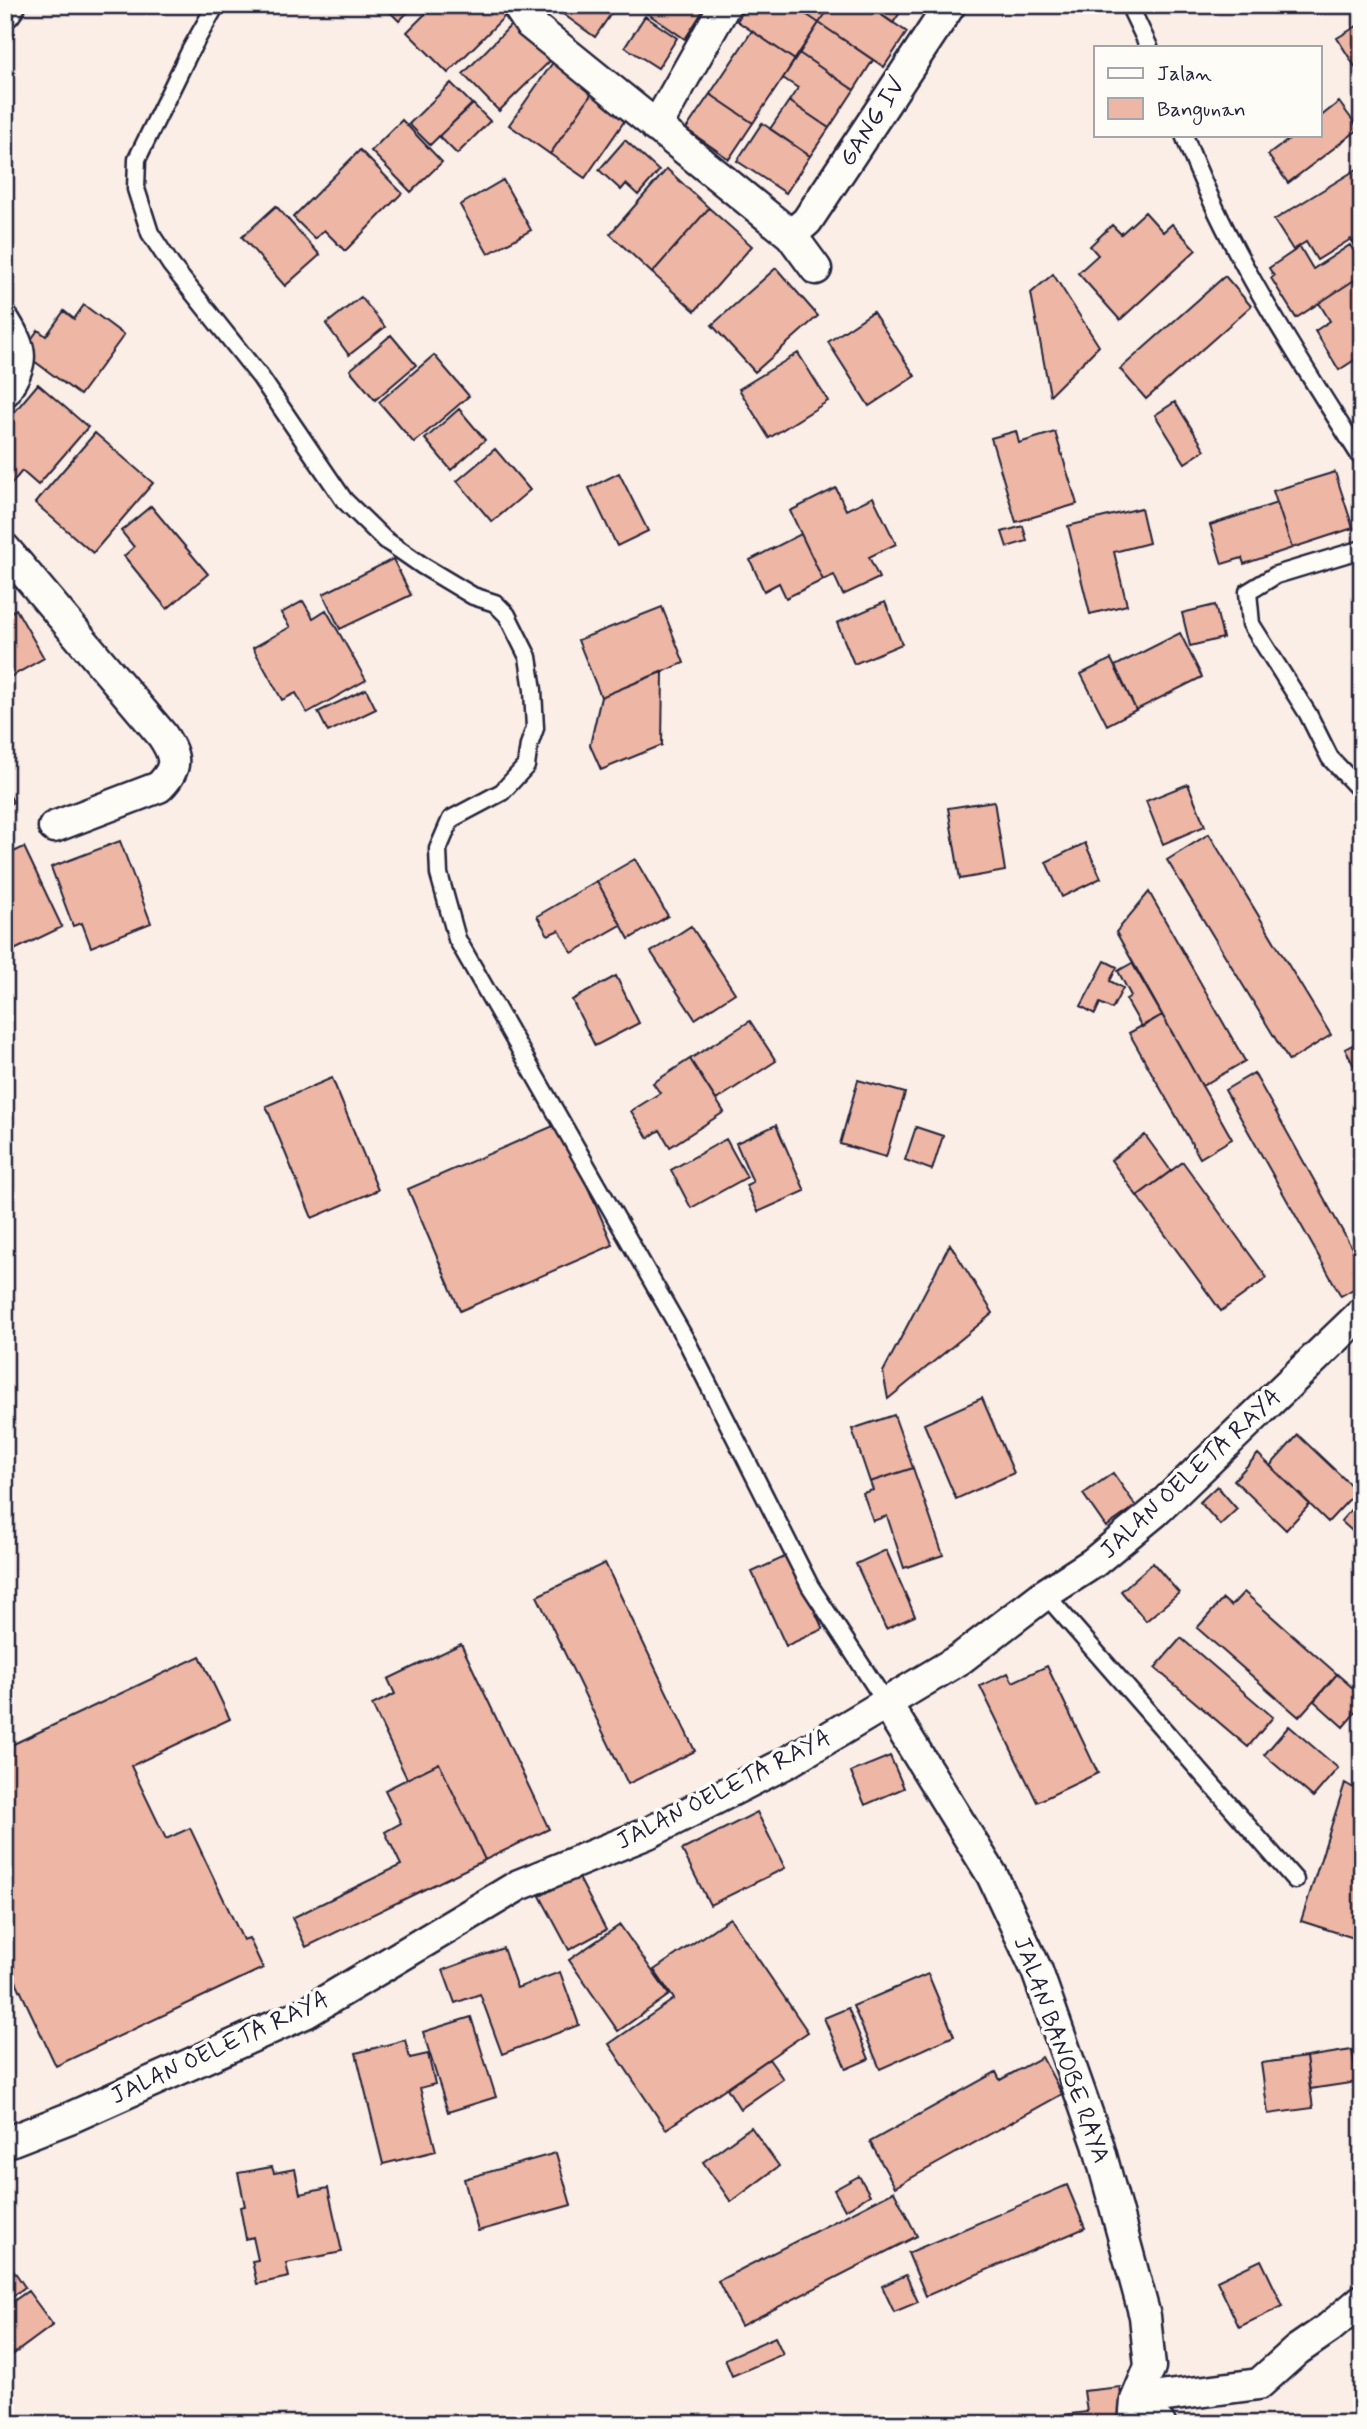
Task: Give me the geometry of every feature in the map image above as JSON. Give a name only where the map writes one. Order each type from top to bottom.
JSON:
[{"type":"street","points":[[5,12],[9,5]]},
{"type":"street","points":[[517,5],[529,23],[791,235],[816,269]]},
{"type":"street","points":[[656,127],[725,5]]},
{"type":"street","name":"GANG IV","points":[[791,235],[807,221],[950,5]]},
{"type":"street","points":[[5,322],[15,337],[21,356],[18,370],[5,391]]},
{"type":"street","points":[[5,549],[162,735],[169,745],[174,761],[171,775],[159,787],[54,827]]},
{"type":"street","name":"JALAN OELETA RAYA","points":[[5,2143],[72,2118],[307,2011],[519,1885],[648,1833],[786,1763],[960,1659],[1045,1594],[1093,1563],[1155,1513],[1362,1313]]},
{"type":"street","name":"JALAN BANOBE RAYA","points":[[886,1703],[992,1875],[1037,1971],[1098,2144],[1145,2316],[1150,2367],[1135,2412]]},
{"type":"street","points":[[1135,2412],[1259,2384],[1297,2350],[1362,2300]]},
{"type":"street","points":[[1135,2412],[1160,2424]]},
{"type":"lane","points":[[216,5],[190,51],[137,159],[136,189],[150,233],[171,265],[261,378],[344,500],[384,539],[423,566],[473,596],[495,603],[507,615],[522,642],[532,679],[535,728],[526,766],[502,792],[451,819],[438,849],[439,874],[457,939],[688,1344],[810,1586],[886,1703]]},
{"type":"lane","points":[[1129,5],[1149,46]]},
{"type":"lane","points":[[1184,136],[1228,239],[1271,315],[1362,459]]},
{"type":"lane","points":[[1362,549],[1276,575],[1248,592],[1251,624],[1308,714],[1330,758],[1362,792]]},
{"type":"lane","points":[[1045,1594],[1295,1880]]},
{"type":"building","points":[[383,5],[415,5],[399,21]]},
{"type":"building","points":[[434,5],[507,5],[511,10],[448,73],[407,32]]},
{"type":"building","points":[[569,5],[617,5],[595,37],[563,14]]},
{"type":"building","points":[[635,5],[707,5],[685,39]]},
{"type":"building","points":[[747,5],[792,5],[819,23],[795,60],[737,21]]},
{"type":"building","points":[[792,5],[832,5],[819,23]]},
{"type":"building","points":[[832,5],[867,5],[907,32],[884,67],[819,23]]},
{"type":"building","points":[[867,5],[905,5],[893,23]]},
{"type":"building","points":[[645,16],[677,38],[658,68],[625,47]]},
{"type":"building","points":[[516,20],[553,58],[499,111],[463,74]]},
{"type":"building","points":[[819,23],[873,60],[854,90],[799,53]]},
{"type":"building","points":[[1362,23],[1362,78],[1337,38]]},
{"type":"building","points":[[752,31],[795,60],[753,123],[710,94]]},
{"type":"building","points":[[799,53],[854,90],[829,128],[789,101],[798,88],[783,78]]},
{"type":"building","points":[[554,61],[595,89],[550,154],[509,125]]},
{"type":"building","points":[[451,83],[472,104],[430,145],[409,124]]},
{"type":"building","points":[[595,89],[630,113],[585,178],[550,154]]},
{"type":"building","points":[[710,94],[753,123],[729,159],[686,129]]},
{"type":"building","points":[[789,101],[829,128],[810,156],[770,129]]},
{"type":"building","points":[[1339,102],[1359,129],[1288,183],[1268,155],[1294,136],[1322,136],[1322,115]]},
{"type":"building","points":[[473,104],[490,121],[457,154],[439,136]]},
{"type":"building","points":[[402,120],[442,162],[411,192],[371,151]]},
{"type":"building","points":[[762,123],[810,156],[786,193],[737,161]]},
{"type":"building","points":[[625,140],[659,171],[638,195],[626,184],[621,190],[599,170]]},
{"type":"building","points":[[360,150],[402,193],[345,251],[324,230],[315,239],[293,217]]},
{"type":"building","points":[[1362,166],[1362,248],[1358,250],[1351,239],[1317,260],[1306,242],[1293,250],[1274,220]]},
{"type":"building","points":[[667,169],[709,208],[652,273],[610,234]]},
{"type":"building","points":[[503,180],[531,230],[488,254],[460,205]]},
{"type":"building","points":[[276,206],[320,255],[285,286],[242,237]]},
{"type":"building","points":[[709,208],[752,246],[695,311],[652,273]]},
{"type":"building","points":[[1145,212],[1163,232],[1172,224],[1196,250],[1120,320],[1078,273],[1098,255],[1090,246],[1112,225],[1121,234]]},
{"type":"building","points":[[1350,245],[1362,264],[1362,275],[1296,318],[1271,278],[1274,276],[1269,268],[1300,247],[1313,269]]},
{"type":"building","points":[[776,268],[818,316],[755,372],[712,325]]},
{"type":"building","points":[[1053,274],[1099,346],[1050,395],[1031,293]]},
{"type":"building","points":[[1362,275],[1362,355],[1339,370],[1315,331],[1330,321],[1319,303]]},
{"type":"building","points":[[1225,276],[1251,306],[1146,399],[1120,369]]},
{"type":"building","points":[[361,297],[385,327],[349,355],[326,324]]},
{"type":"building","points":[[84,305],[124,335],[80,395],[22,352],[38,330],[46,336],[64,311],[74,319]]},
{"type":"building","points":[[873,312],[915,376],[869,406],[828,342]]},
{"type":"building","points":[[391,335],[416,365],[375,400],[350,370]]},
{"type":"building","points":[[798,353],[828,401],[769,438],[739,389]]},
{"type":"building","points":[[434,355],[469,396],[414,443],[379,402]]},
{"type":"building","points":[[38,384],[88,427],[38,485],[22,471],[8,488],[5,485],[5,423]]},
{"type":"building","points":[[1175,402],[1205,450],[1185,463],[1155,415]]},
{"type":"building","points":[[459,409],[485,440],[451,470],[425,439]]},
{"type":"building","points":[[1016,431],[1019,443],[1055,432],[1077,504],[1016,522],[991,438]]},
{"type":"building","points":[[95,433],[153,483],[93,553],[35,503]]},
{"type":"building","points":[[495,449],[530,490],[492,522],[457,481]]},
{"type":"building","points":[[1335,472],[1353,528],[1292,548],[1273,491]]},
{"type":"building","points":[[619,473],[648,531],[617,546],[589,488]]},
{"type":"building","points":[[836,488],[846,510],[873,497],[896,544],[869,557],[879,578],[843,595],[834,575],[823,580],[790,511]]},
{"type":"building","points":[[1277,503],[1292,548],[1244,564],[1242,558],[1222,564],[1210,525]]},
{"type":"building","points":[[151,506],[208,574],[167,609],[124,556],[134,547],[121,531]]},
{"type":"building","points":[[1141,508],[1149,543],[1114,552],[1127,605],[1090,614],[1068,526]]},
{"type":"building","points":[[1023,526],[1027,541],[1007,547],[1002,532]]},
{"type":"building","points":[[801,534],[823,580],[786,598],[779,583],[764,591],[750,560]]},
{"type":"building","points":[[393,559],[411,595],[340,629],[323,594]]},
{"type":"building","points":[[303,601],[313,618],[326,610],[366,680],[307,713],[296,693],[282,700],[253,648],[290,627],[281,613]]},
{"type":"building","points":[[885,602],[902,644],[854,664],[837,623]]},
{"type":"building","points":[[1215,605],[1223,638],[1190,646],[1182,613]]},
{"type":"building","points":[[662,607],[684,663],[601,697],[578,640]]},
{"type":"building","points":[[16,609],[44,658],[5,680],[5,615]]},
{"type":"building","points":[[1180,633],[1202,677],[1136,710],[1115,666]]},
{"type":"building","points":[[1111,659],[1136,710],[1107,725],[1081,674]]},
{"type":"building","points":[[663,671],[662,745],[601,770],[590,745],[601,697]]},
{"type":"building","points":[[366,689],[376,709],[328,732],[318,712]]},
{"type":"building","points":[[1188,784],[1205,826],[1163,844],[1146,801]]},
{"type":"building","points":[[5,787],[13,802],[5,807]]},
{"type":"building","points":[[994,801],[1005,871],[960,879],[948,808]]},
{"type":"building","points":[[5,814],[12,827],[5,832]]},
{"type":"building","points":[[1209,834],[1331,1035],[1289,1061],[1167,860]]},
{"type":"building","points":[[120,841],[151,923],[91,947],[82,923],[73,926],[51,867]]},
{"type":"building","points":[[1085,843],[1101,878],[1062,897],[1046,862]]},
{"type":"building","points":[[24,847],[62,927],[8,953],[5,948],[5,856]]},
{"type":"building","points":[[635,859],[668,916],[629,939],[597,881]]},
{"type":"building","points":[[597,881],[621,925],[572,953],[559,930],[548,935],[537,916]]},
{"type":"building","points":[[1149,892],[1245,1061],[1202,1086],[1116,932]]},
{"type":"building","points":[[691,926],[735,993],[695,1019],[651,952]]},
{"type":"building","points":[[1105,961],[1117,967],[1110,981],[1123,988],[1112,1009],[1100,1003],[1095,1014],[1081,1006]]},
{"type":"building","points":[[1132,963],[1162,1015],[1142,1027],[1126,999],[1131,996],[1118,971]]},
{"type":"building","points":[[616,976],[639,1023],[595,1046],[572,1000]]},
{"type":"building","points":[[1162,1015],[1232,1139],[1200,1158],[1129,1033]]},
{"type":"building","points":[[750,1021],[776,1061],[716,1100],[690,1059]]},
{"type":"building","points":[[1362,1040],[1362,1081],[1345,1049]]},
{"type":"building","points":[[690,1059],[724,1112],[670,1147],[660,1130],[648,1138],[631,1111],[660,1093],[653,1083]]},
{"type":"building","points":[[1254,1073],[1362,1266],[1362,1284],[1341,1296],[1225,1090]]},
{"type":"building","points":[[332,1078],[378,1190],[312,1218],[266,1106]]},
{"type":"building","points":[[858,1080],[905,1093],[886,1157],[840,1144]]},
{"type":"building","points":[[560,1123],[613,1245],[460,1311],[408,1189]]},
{"type":"building","points":[[776,1125],[805,1191],[758,1212],[746,1185],[753,1182],[736,1143]]},
{"type":"building","points":[[916,1127],[943,1136],[932,1170],[905,1160]]},
{"type":"building","points":[[1145,1135],[1171,1171],[1137,1196],[1111,1160]]},
{"type":"building","points":[[726,1139],[747,1177],[691,1208],[671,1170]]},
{"type":"building","points":[[1183,1162],[1267,1278],[1221,1311],[1137,1196]]},
{"type":"building","points":[[950,1244],[993,1313],[888,1399],[883,1372]]},
{"type":"building","points":[[982,1398],[1014,1473],[956,1499],[924,1424]]},
{"type":"building","points":[[894,1415],[913,1468],[870,1482],[852,1429]]},
{"type":"building","points":[[1298,1435],[1357,1491],[1328,1522],[1270,1466]]},
{"type":"building","points":[[1258,1454],[1310,1504],[1286,1530],[1234,1480]]},
{"type":"building","points":[[913,1468],[943,1555],[904,1568],[887,1516],[873,1521],[863,1493],[873,1490],[870,1482]]},
{"type":"building","points":[[1113,1473],[1136,1506],[1106,1527],[1083,1494]]},
{"type":"building","points":[[1217,1486],[1237,1509],[1220,1525],[1200,1502]]},
{"type":"building","points":[[1362,1497],[1362,1540],[1341,1521]]},
{"type":"building","points":[[886,1550],[915,1616],[886,1629],[856,1564]]},
{"type":"building","points":[[789,1555],[823,1629],[786,1646],[752,1572]]},
{"type":"building","points":[[605,1563],[695,1751],[628,1784],[537,1596]]},
{"type":"building","points":[[1153,1563],[1179,1593],[1146,1621],[1121,1591]]},
{"type":"building","points":[[1244,1592],[1337,1674],[1299,1717],[1197,1628],[1223,1599],[1231,1606]]},
{"type":"building","points":[[1181,1638],[1273,1717],[1248,1747],[1155,1668]]},
{"type":"building","points":[[461,1644],[549,1829],[485,1860],[439,1763],[407,1779],[372,1705],[395,1694],[388,1679]]},
{"type":"building","points":[[200,1656],[230,1719],[131,1766],[166,1839],[190,1828],[243,1940],[249,1938],[263,1968],[56,2066],[5,1958],[5,1748]]},
{"type":"building","points":[[1047,1666],[1098,1773],[1037,1802],[980,1686],[1008,1673],[1013,1682]]},
{"type":"building","points":[[1337,1674],[1362,1696],[1362,1705],[1343,1727],[1314,1701]]},
{"type":"building","points":[[1289,1726],[1338,1768],[1313,1797],[1264,1755]]},
{"type":"building","points":[[890,1756],[904,1788],[865,1805],[851,1772]]},
{"type":"building","points":[[439,1763],[485,1860],[306,1947],[292,1918],[401,1865],[385,1832],[401,1823],[385,1790]]},
{"type":"building","points":[[1345,1783],[1362,1793],[1362,1923],[1357,1939],[1301,1921]]},
{"type":"building","points":[[757,1812],[785,1868],[710,1905],[682,1850]]},
{"type":"building","points":[[578,1876],[606,1930],[569,1950],[540,1896]]},
{"type":"building","points":[[730,1918],[808,2032],[666,2129],[609,2044],[674,1999],[654,1970]]},
{"type":"building","points":[[620,1925],[669,1995],[618,2031],[569,1960]]},
{"type":"building","points":[[503,1948],[517,1988],[560,1972],[579,2025],[502,2054],[480,1994],[455,2003],[443,1970]]},
{"type":"building","points":[[928,1974],[954,2036],[880,2069],[853,2006]]},
{"type":"building","points":[[848,2008],[869,2059],[846,2069],[824,2018]]},
{"type":"building","points":[[471,2017],[496,2097],[448,2112],[423,2032]]},
{"type":"building","points":[[405,2040],[410,2058],[428,2054],[435,2084],[420,2088],[436,2151],[383,2164],[356,2053]]},
{"type":"building","points":[[1352,2050],[1357,2082],[1310,2089],[1306,2057]]},
{"type":"building","points":[[1042,2057],[1062,2094],[895,2187],[870,2142],[996,2072],[1000,2080]]},
{"type":"building","points":[[1306,2057],[1313,2108],[1268,2114],[1261,2063]]},
{"type":"building","points":[[769,2059],[783,2079],[740,2109],[727,2088]]},
{"type":"building","points":[[751,2127],[779,2166],[731,2202],[703,2162]]},
{"type":"building","points":[[556,2153],[571,2205],[478,2231],[464,2179]]},
{"type":"building","points":[[272,2167],[274,2173],[295,2169],[300,2194],[328,2188],[342,2252],[286,2263],[289,2277],[257,2284],[252,2261],[258,2260],[253,2237],[246,2239],[240,2207],[245,2206],[238,2173]]},
{"type":"building","points":[[859,2176],[870,2195],[845,2210],[834,2190]]},
{"type":"building","points":[[1067,2185],[1085,2228],[926,2296],[908,2253]]},
{"type":"building","points":[[894,2191],[917,2236],[741,2326],[718,2281]]},
{"type":"building","points":[[1261,2260],[1283,2306],[1239,2327],[1217,2281]]},
{"type":"building","points":[[8,2262],[25,2287],[5,2302],[5,2264]]},
{"type":"building","points":[[906,2275],[918,2302],[894,2312],[882,2286]]},
{"type":"building","points":[[28,2291],[53,2325],[11,2356],[5,2348],[5,2307]]},
{"type":"building","points":[[775,2337],[783,2354],[732,2376],[725,2359]]},
{"type":"building","points":[[1120,2387],[1124,2424],[1063,2424],[1062,2415],[1087,2412],[1084,2391]]}]
